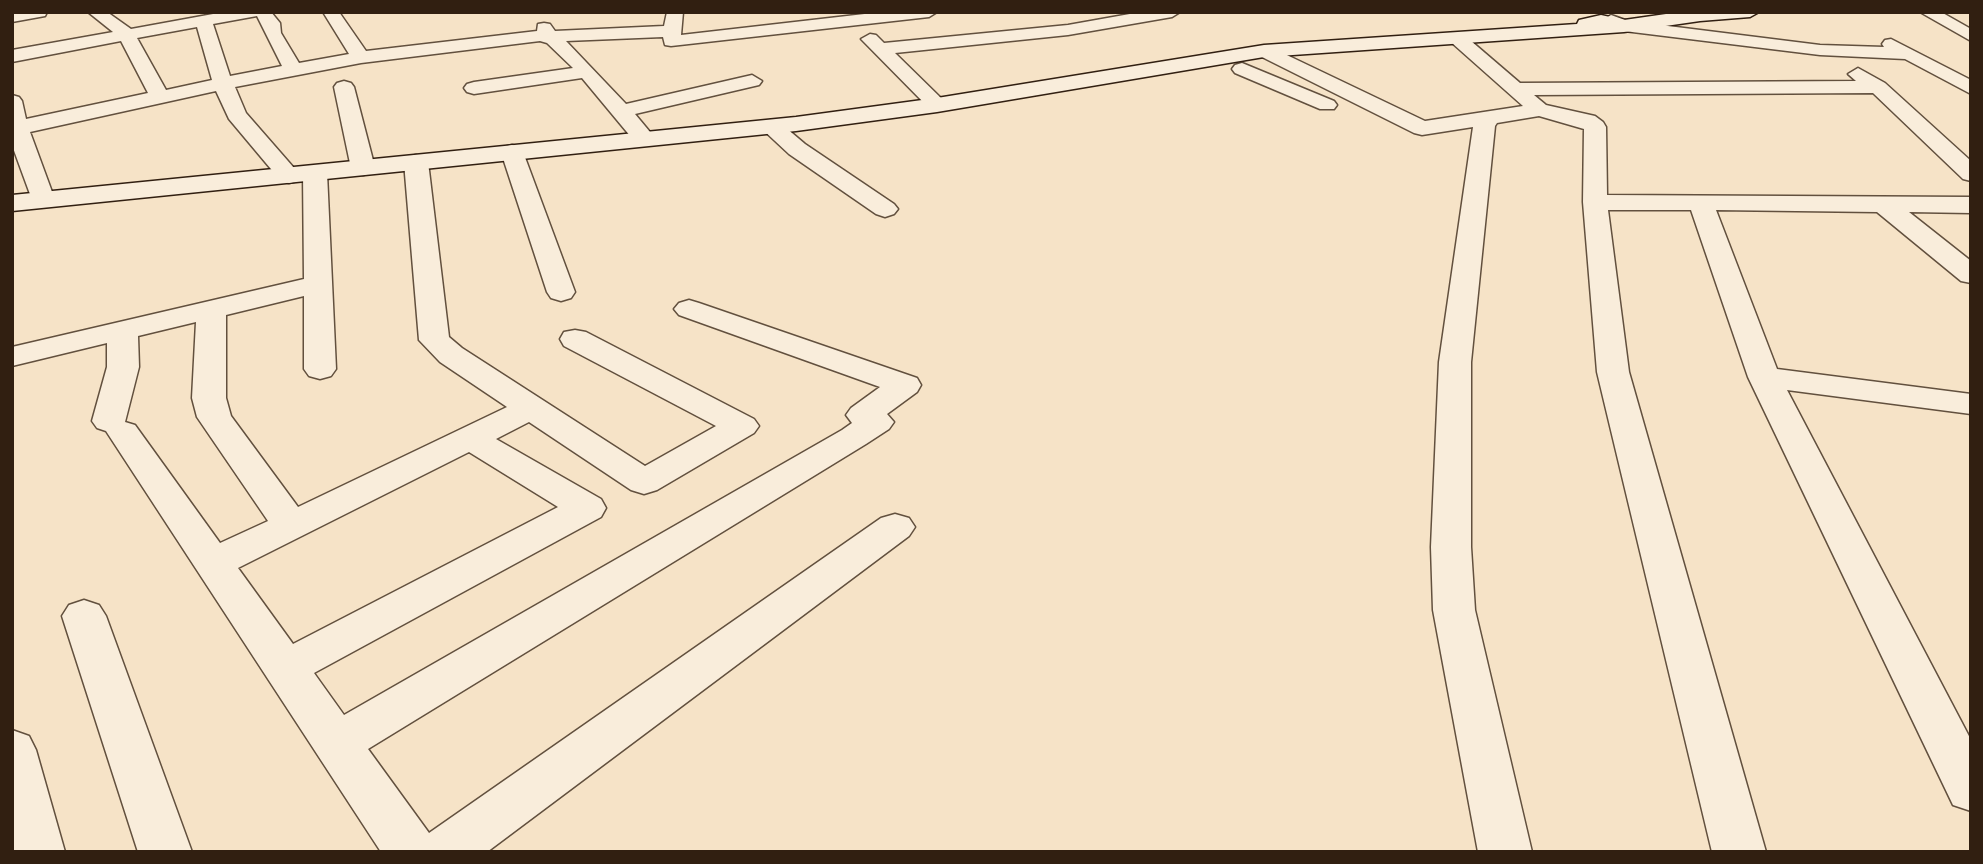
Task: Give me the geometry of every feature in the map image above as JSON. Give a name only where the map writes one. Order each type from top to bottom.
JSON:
[{"type":"street","points":[[12,18],[39,12]]},
{"type":"street","points":[[262,12],[271,23],[272,33],[293,69]]},
{"type":"street","points":[[331,12],[361,57]]},
{"type":"street","points":[[536,12],[549,37],[586,72],[644,138]]},
{"type":"street","points":[[675,12],[671,41],[935,18]]},
{"type":"street","points":[[751,12],[752,32]]},
{"type":"street","points":[[879,49],[1068,30],[1172,12]]},
{"type":"street","points":[[12,203],[771,127],[937,105],[1264,51],[1458,39],[1694,13],[1751,12]]},
{"type":"street","points":[[1928,12],[1971,36]]},
{"type":"street","points":[[12,40],[111,23],[204,22],[245,13]]},
{"type":"street","points":[[1534,13],[1820,50],[1911,54]]},
{"type":"street","points":[[204,22],[220,75],[236,115],[302,174],[317,284],[320,369]]},
{"type":"street","points":[[12,56],[111,23]]},
{"type":"street","points":[[111,23],[160,97]]},
{"type":"street","points":[[857,23],[879,49],[937,105]]},
{"type":"street","points":[[15,128],[361,57],[505,39],[671,31]]},
{"type":"street","points":[[1877,36],[1971,88]]},
{"type":"street","points":[[1458,39],[1528,100],[1587,121],[1595,127],[1595,202],[1613,372],[1739,852]]},
{"type":"street","points":[[1820,50],[1878,87],[1971,174]]},
{"type":"street","points":[[1264,51],[1422,128]]},
{"type":"street","points":[[1242,69],[1347,114]]},
{"type":"street","points":[[474,88],[586,72]]},
{"type":"street","points":[[622,111],[752,81]]},
{"type":"street","points":[[344,87],[363,168]]},
{"type":"street","points":[[1371,126],[1390,133],[1490,118],[1528,100],[1878,87]]},
{"type":"street","points":[[12,102],[15,128],[43,200]]},
{"type":"street","points":[[1490,118],[1484,125],[1455,362],[1451,547],[1454,610],[1505,852]]},
{"type":"street","points":[[771,127],[797,149],[885,209]]},
{"type":"street","points":[[512,152],[561,292]]},
{"type":"street","points":[[416,162],[443,348],[644,482],[742,426],[575,339]]},
{"type":"street","points":[[1595,202],[1971,205]]},
{"type":"street","points":[[1700,203],[1764,377],[1971,790]]},
{"type":"street","points":[[1884,205],[1971,275]]},
{"type":"street","points":[[12,357],[317,284]]},
{"type":"street","points":[[211,309],[211,408],[291,526]]},
{"type":"street","points":[[337,743],[854,437],[877,422],[863,415],[905,385],[689,309]]},
{"type":"street","points":[[123,330],[123,367],[116,426],[411,852]]},
{"type":"street","points":[[1764,377],[1956,403],[1971,433]]},
{"type":"street","points":[[213,563],[531,408]]},
{"type":"street","points":[[285,668],[587,508],[470,438]]},
{"type":"street","points":[[445,852],[895,527]]},
{"type":"street","points":[[84,616],[165,852]]},
{"type":"street","points":[[12,750],[38,852]]}]
